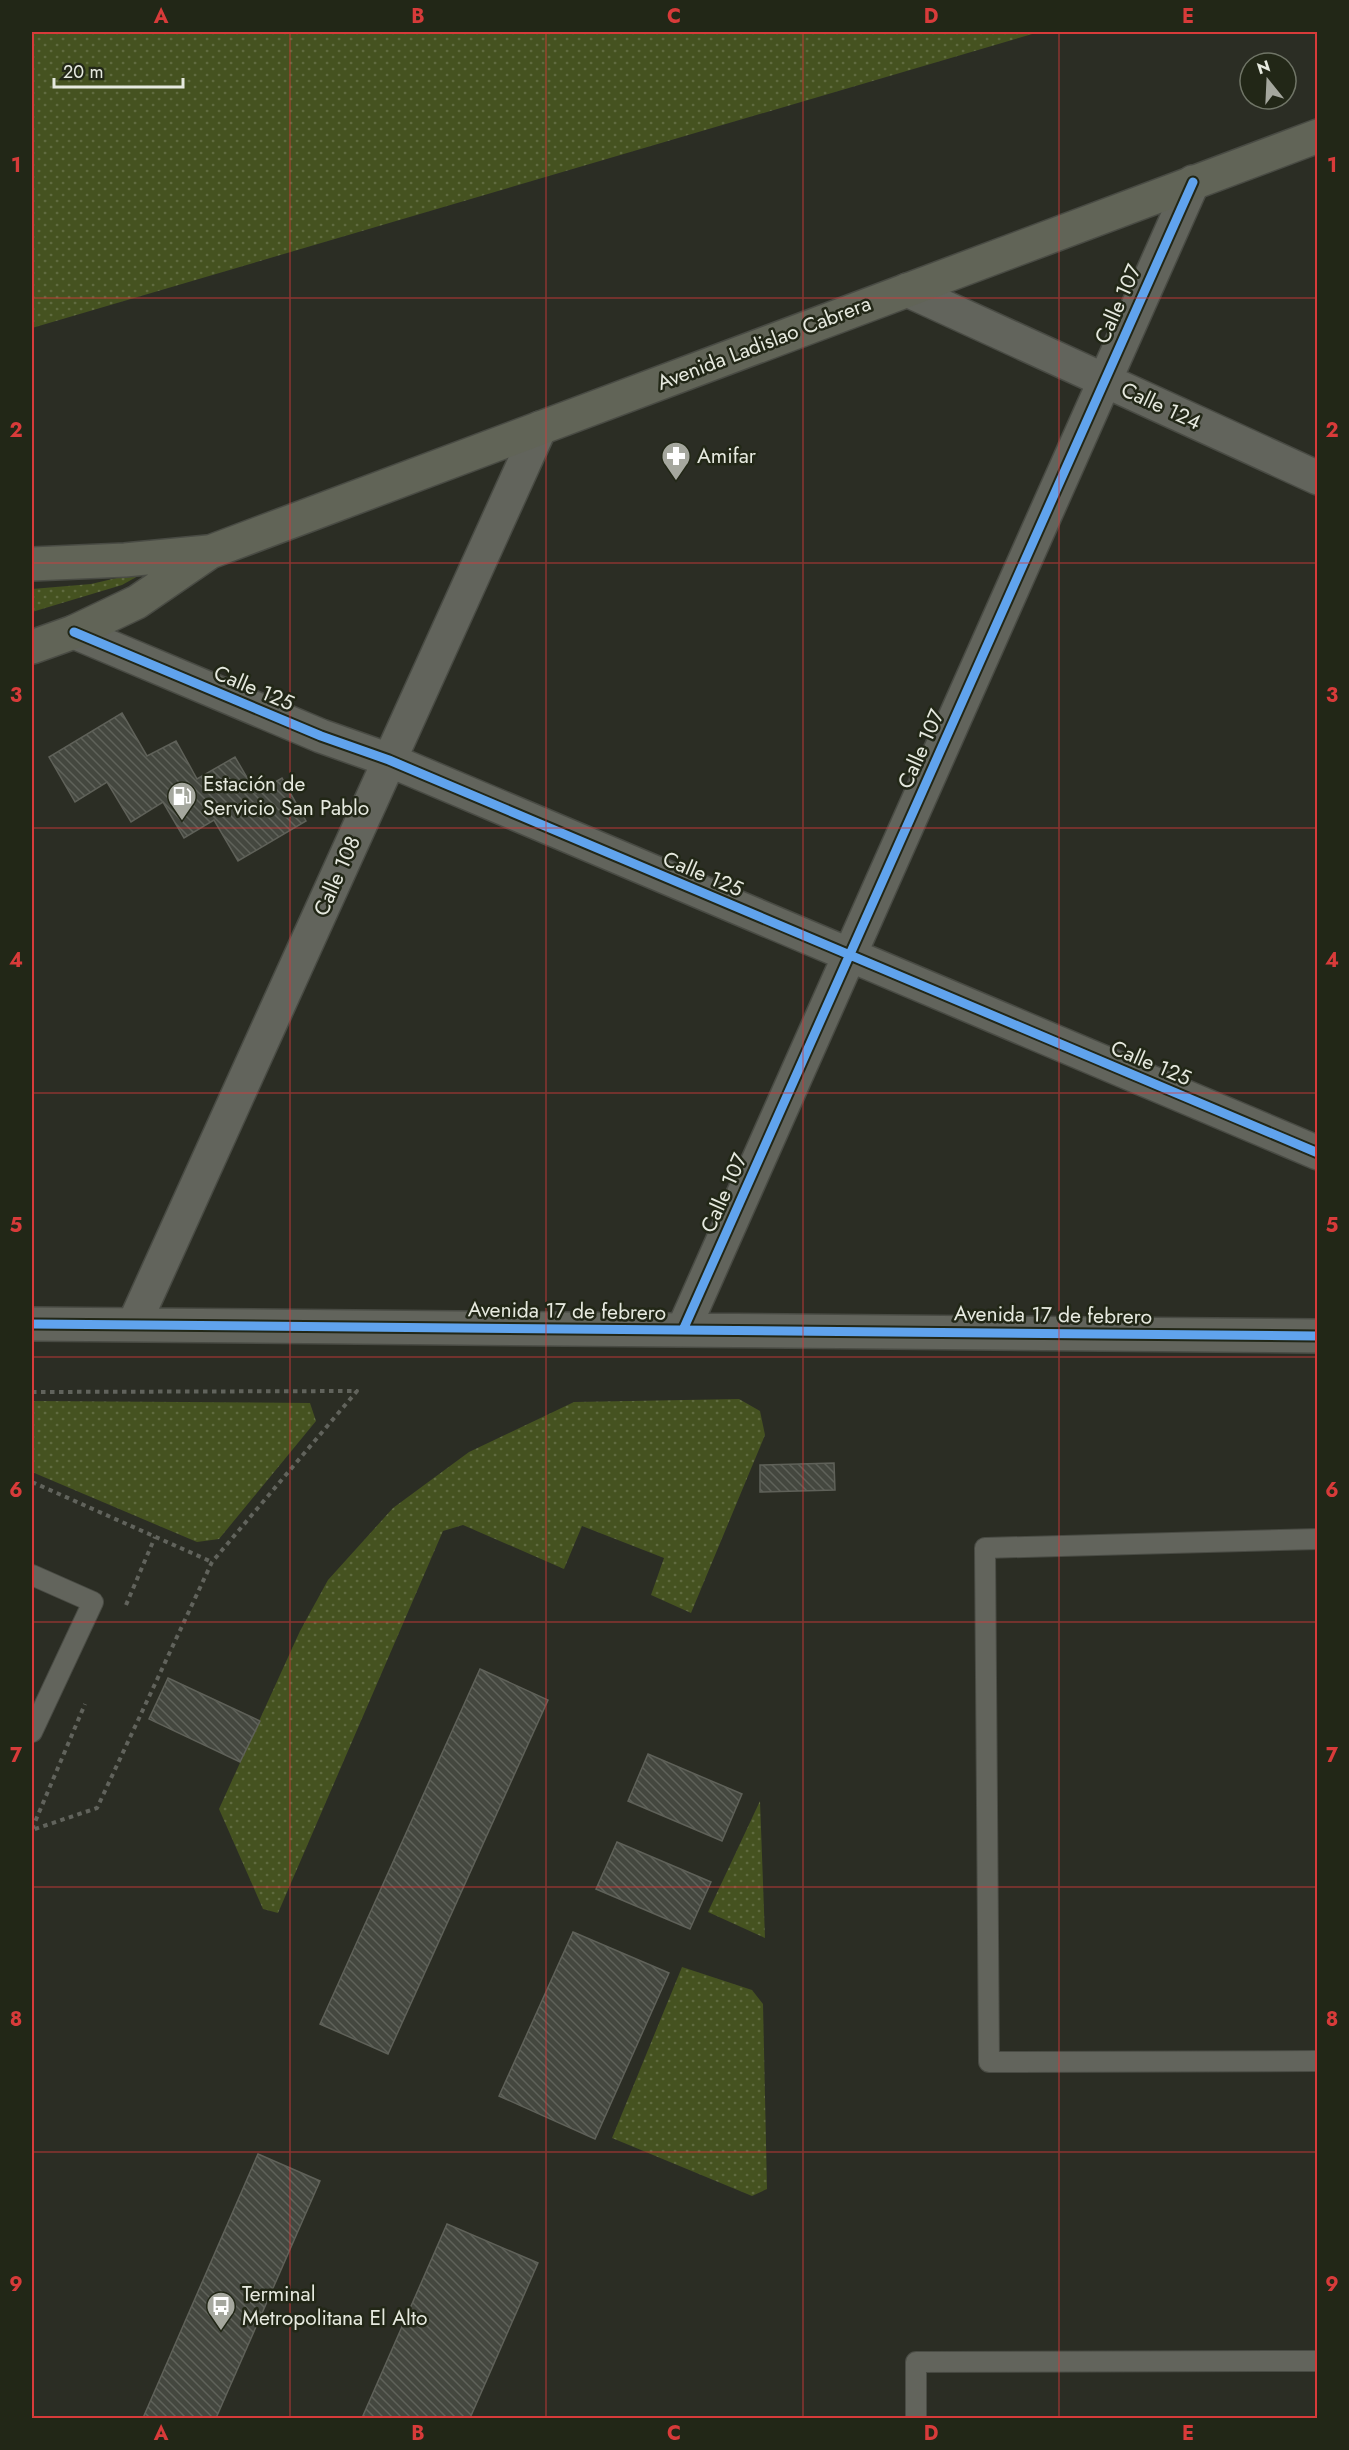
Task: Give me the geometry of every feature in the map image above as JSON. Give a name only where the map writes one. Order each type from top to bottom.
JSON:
[{"type":"highway","name":"Avenida Ladislao Cabrera","points":[[32,647],[74,632],[137,602],[210,552],[1317,136]]},
{"type":"highway","name":"Avenida Ladislao Cabrera","points":[[32,564],[124,560],[210,552]]},
{"type":"street","name":"Calle 107","points":[[683,1330],[1193,182]]},
{"type":"street","name":"Calle 124","points":[[907,290],[1317,478]]},
{"type":"street","name":"Calle 108","points":[[134,1324],[540,428]]},
{"type":"street","name":"Calle 125","points":[[74,632],[321,736],[389,760],[1317,1153]]},
{"type":"street","name":"Avenida 17 de febrero","points":[[32,1324],[1317,1336]]},
{"type":"lane","points":[[1317,1539],[985,1548],[989,2062],[1317,2061]]},
{"type":"lane","points":[[32,1575],[93,1602],[32,1732]]},
{"type":"lane","points":[[916,2418],[916,2362],[1317,2361]]},
{"type":"path","points":[[32,1392],[357,1391],[212,1562],[97,1808],[32,1830]]},
{"type":"path","points":[[32,1482],[212,1562]]},
{"type":"green space","points":[[32,32],[1039,32],[32,328]]},
{"type":"green space","points":[[147,571],[122,585],[32,612],[32,589],[91,584]]},
{"type":"green space","points":[[739,1399],[760,1411],[765,1435],[691,1613],[651,1595],[664,1558],[582,1526],[564,1569],[463,1525],[443,1531],[278,1913],[263,1909],[219,1809],[300,1631],[328,1580],[393,1508],[469,1452],[574,1402]]},
{"type":"green space","points":[[32,1401],[310,1403],[316,1421],[219,1539],[197,1542],[32,1472]]},
{"type":"green space","points":[[760,1801],[765,1938],[708,1912]]},
{"type":"green space","points":[[682,1967],[752,1990],[763,2004],[767,2189],[752,2196],[612,2138]]},
{"type":"building","points":[[122,713],[147,756],[176,741],[197,779],[235,757],[256,793],[282,778],[306,821],[238,861],[214,820],[184,838],[163,802],[131,822],[107,782],[75,802],[49,757]]},
{"type":"building","points":[[834,1463],[835,1490],[760,1492],[760,1465]]},
{"type":"building","points":[[480,1669],[548,1700],[388,2054],[320,2024]]},
{"type":"building","points":[[168,1678],[260,1721],[240,1762],[149,1719]]},
{"type":"building","points":[[648,1754],[742,1794],[722,1841],[628,1801]]},
{"type":"building","points":[[617,1842],[711,1882],[690,1929],[596,1889]]},
{"type":"building","points":[[573,1932],[669,1973],[595,2139],[499,2096]]},
{"type":"building","points":[[258,2154],[320,2181],[216,2418],[143,2418]]},
{"type":"building","points":[[447,2224],[538,2263],[470,2418],[362,2418]]},
{"type":"cycle path","points":[[683,1330],[1193,182]]},
{"type":"cycle path","points":[[74,632],[321,736],[389,760],[1318,1153]]},
{"type":"cycle path","points":[[32,1324],[1318,1336]]},
{"type":"place","name":"Amifar","points":[[676,482]]},
{"type":"place","name":"Estación de Servicio San Pablo","points":[[182,822]]},
{"type":"place","name":"Terminal Metropolitana El Alto","points":[[221,2332]]}]
